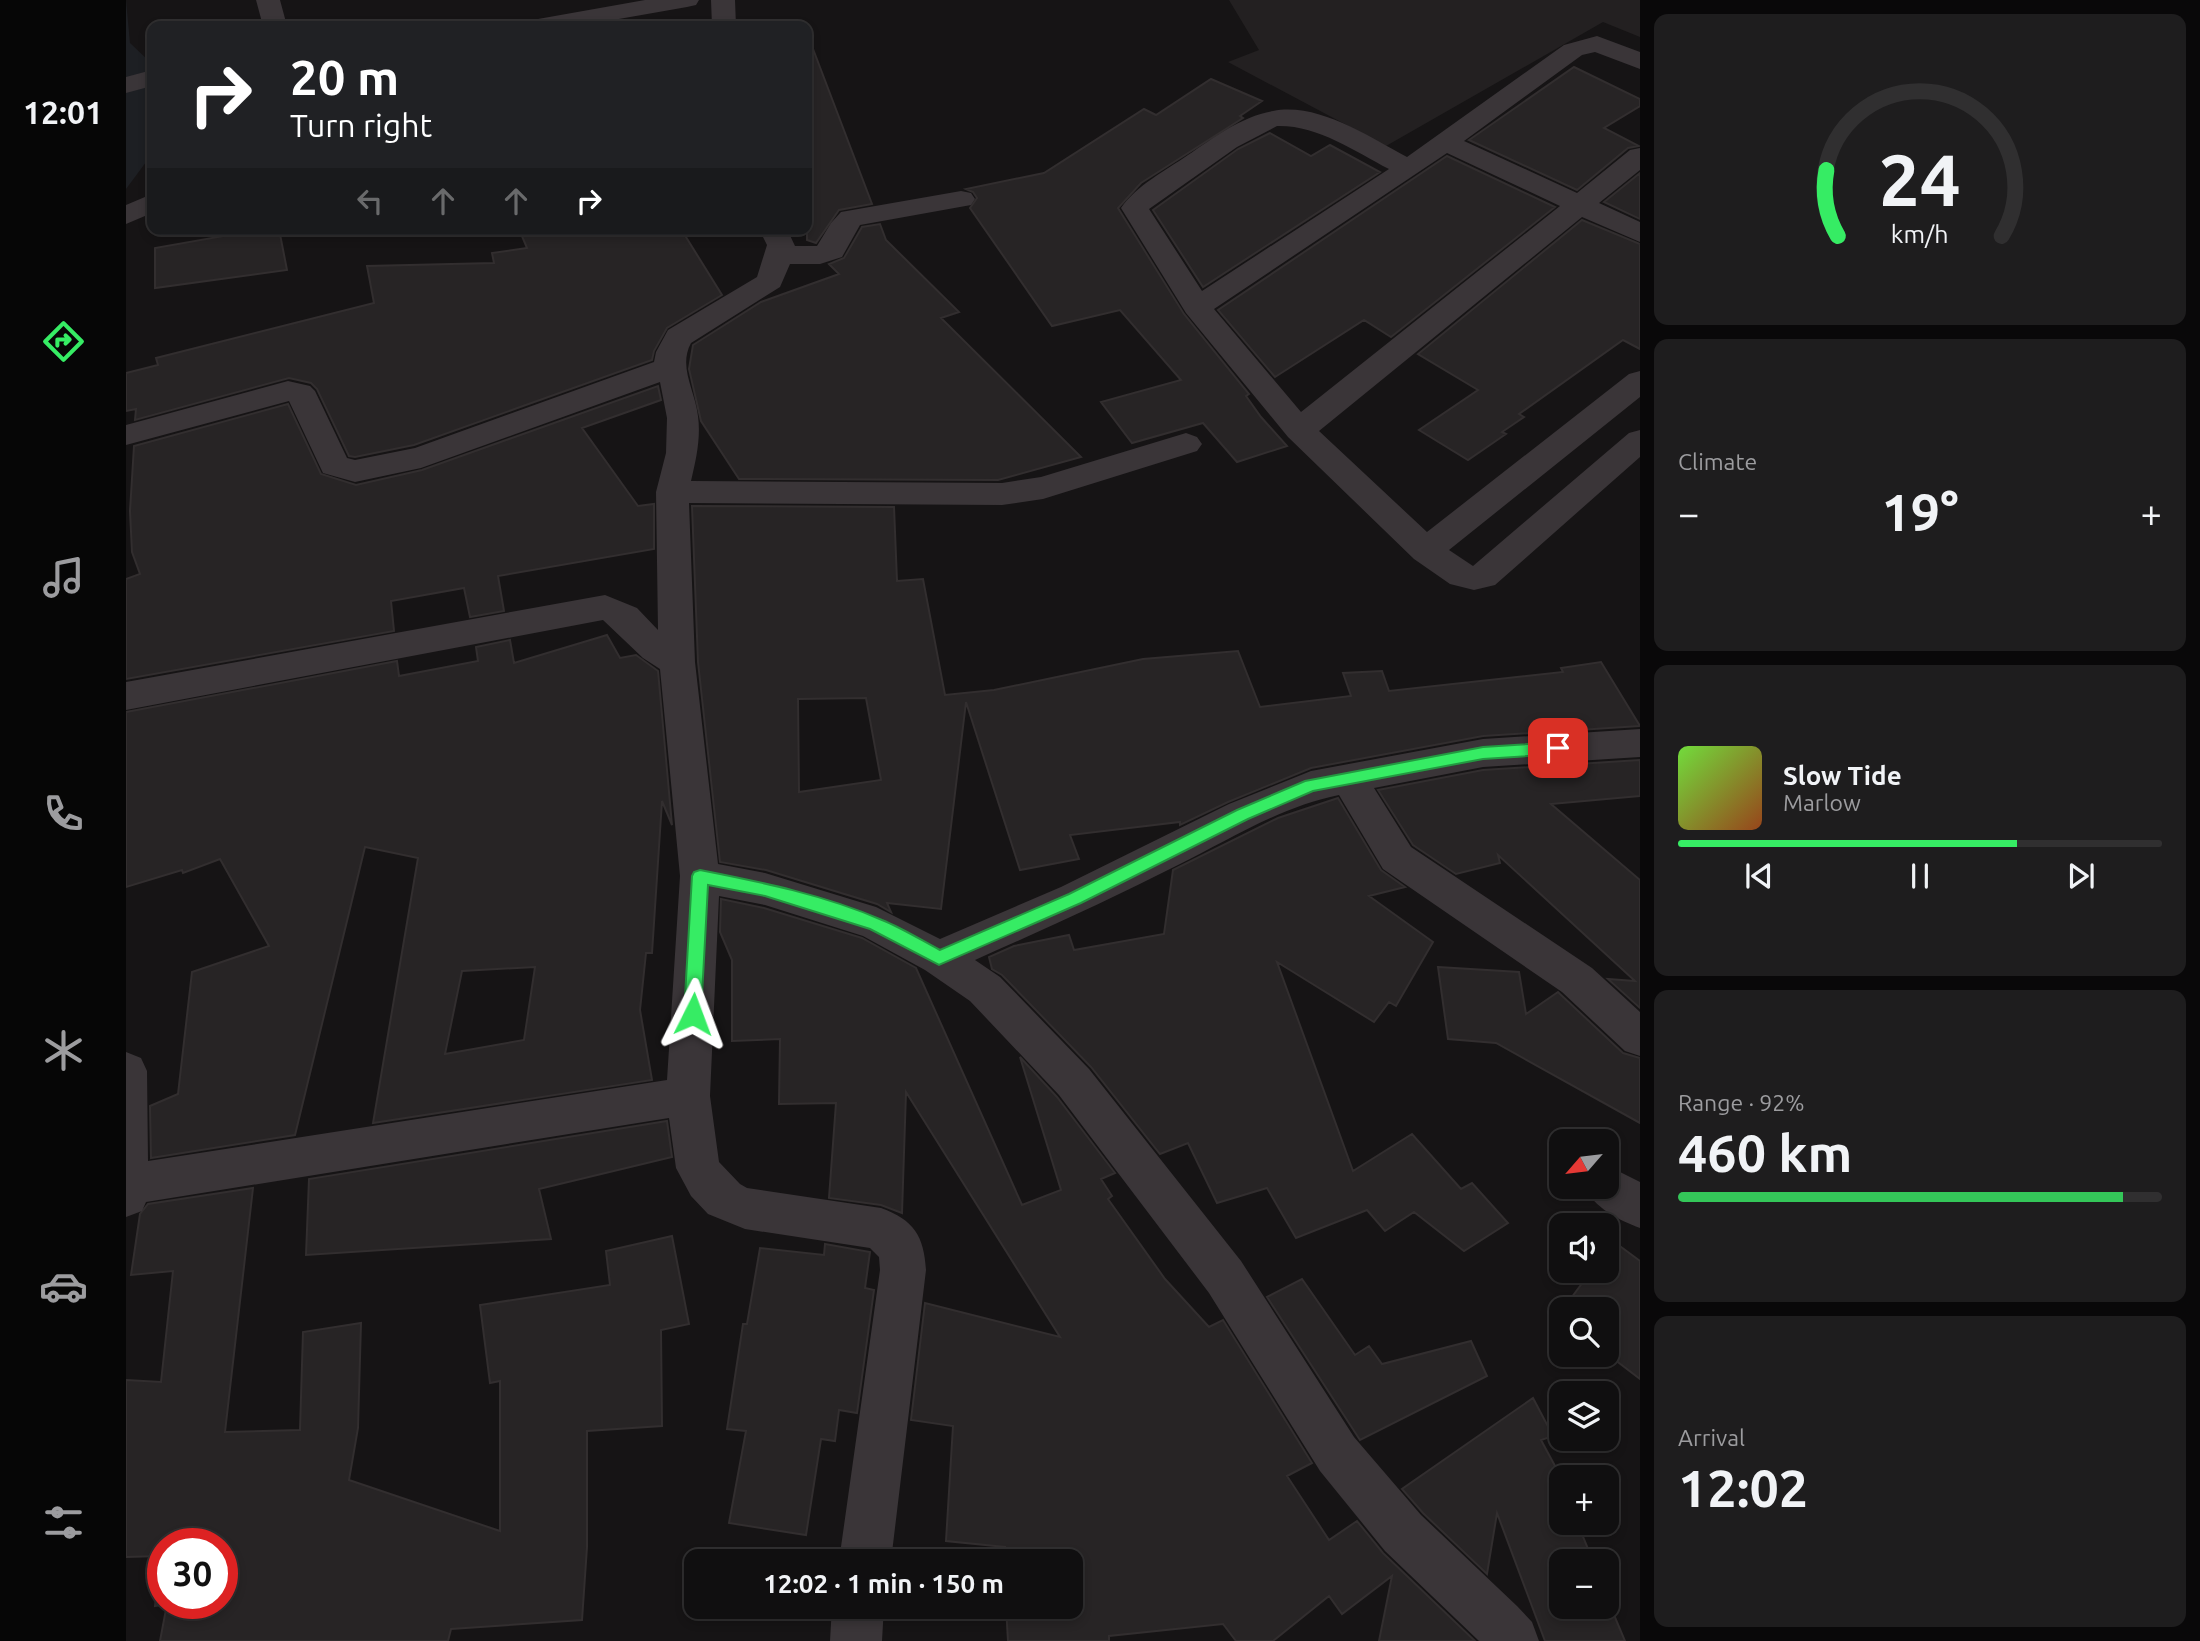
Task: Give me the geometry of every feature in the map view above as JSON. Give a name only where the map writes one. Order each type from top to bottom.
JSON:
[{"type":"street","points":[[268,0],[274,21]]},
{"type":"street","points":[[567,21],[687,0]]},
{"type":"street","points":[[723,0],[724,21]]},
{"type":"street","points":[[1197,307],[1446,143],[1573,50],[1597,44],[1640,61]]},
{"type":"street","points":[[126,85],[147,79]]},
{"type":"street","points":[[1409,168],[1318,124],[1292,118],[1273,118],[1242,133],[1143,199],[1135,208],[1197,307],[1299,430],[1426,551],[1462,575],[1474,578],[1483,576],[1640,440]]},
{"type":"street","points":[[1446,143],[1640,233]]},
{"type":"street","points":[[1299,430],[1640,156]]},
{"type":"street","points":[[867,1549],[903,1270],[902,1248],[880,1229],[745,1208],[724,1199],[707,1182],[698,1168],[688,1096],[700,876],[677,662],[672,492],[682,453],[683,418],[676,383],[669,368],[671,352],[679,337],[770,281],[776,242],[820,255],[832,251],[845,223],[851,218],[961,199]]},
{"type":"street","points":[[126,216],[147,205]]},
{"type":"street","points":[[126,435],[288,391],[299,393],[304,398],[334,465],[355,471],[421,457],[669,368]]},
{"type":"street","points":[[1426,551],[1640,381]]},
{"type":"street","points":[[672,492],[1002,494],[1043,488],[1186,444]]},
{"type":"street","points":[[126,696],[605,607],[616,609],[653,649],[677,662]]},
{"type":"street","points":[[939,958],[1075,898],[1243,815],[1311,786],[1483,753],[1640,743]]},
{"type":"street","points":[[1347,777],[1397,858],[1577,980],[1640,1038]]},
{"type":"street","points":[[700,876],[813,903],[876,924],[939,958],[985,989],[1074,1082],[1225,1277],[1337,1454],[1403,1533],[1499,1624],[1513,1641]]},
{"type":"street","points":[[126,1071],[127,1190],[688,1096]]},
{"type":"street","points":[[1619,1193],[1640,1207]]},
{"type":"street","points":[[856,1641],[857,1619]]},
{"type":"shaded area","points":[[126,0],[130,43],[147,59],[147,161],[126,189]]},
{"type":"shaded area","points":[[1229,0],[1640,0],[1640,37],[1603,22],[1386,146],[1228,62],[1259,50]]},
{"type":"building","points":[[812,46],[872,204],[839,210],[816,243],[807,240],[807,235],[812,235]]},
{"type":"building","points":[[1574,67],[1640,99],[1640,106],[1604,128],[1639,146],[1628,148],[1577,190],[1469,140]]},
{"type":"building","points":[[1211,79],[1262,101],[1240,116],[1243,118],[1141,183],[1118,208],[1184,314],[1249,394],[1246,396],[1261,417],[1287,446],[1237,462],[1203,423],[1132,443],[1101,402],[1181,380],[1120,310],[1052,326],[970,208],[977,198],[973,192],[966,189],[1044,173],[1144,109],[1156,115]]},
{"type":"building","points":[[1270,133],[1311,156],[1330,145],[1380,172],[1203,287],[1153,210],[1238,149]]},
{"type":"building","points":[[1447,156],[1555,207],[1391,337],[1364,320],[1275,377],[1218,310]]},
{"type":"building","points":[[1640,173],[1640,219],[1604,202]]},
{"type":"building","points":[[1582,220],[1640,244],[1640,349],[1623,340],[1519,414],[1524,417],[1502,432],[1506,434],[1468,460],[1419,430],[1478,390],[1418,354]]},
{"type":"building","points":[[880,224],[886,240],[959,312],[941,318],[1081,457],[998,480],[739,479],[701,421],[689,369],[693,345],[761,302],[839,274],[829,264],[844,258],[862,227]]},
{"type":"building","points":[[229,235],[280,235],[287,270],[155,288],[155,248]]},
{"type":"building","points":[[522,235],[685,235],[722,295],[667,328],[652,360],[414,445],[355,457],[349,456],[317,389],[311,383],[289,378],[135,420],[136,409],[126,411],[126,373],[158,365],[156,358],[374,303],[367,266],[494,263],[492,253],[527,248]]},
{"type":"building","points":[[658,386],[661,400],[582,428],[638,506],[654,504],[654,549],[498,576],[504,611],[470,617],[464,588],[391,601],[394,631],[126,679],[126,579],[140,574],[132,552],[130,511],[134,446],[288,404],[321,474],[356,485],[422,470]]},
{"type":"building","points":[[692,506],[894,507],[897,581],[923,579],[945,695],[994,690],[1143,659],[1238,651],[1260,707],[1351,696],[1343,673],[1382,671],[1389,691],[1563,672],[1561,668],[1601,662],[1640,726],[1483,736],[1311,768],[1180,825],[1180,822],[1070,835],[1079,859],[1020,870],[966,702],[941,909],[887,903],[891,912],[877,904],[766,870],[720,862],[698,662]],"holes":[[[866,698],[881,780],[799,792],[798,699]]]},
{"type":"building","points":[[607,635],[620,658],[636,655],[658,671],[672,825],[662,801],[652,953],[646,953],[640,1010],[652,1080],[373,1123],[418,858],[365,847],[295,1135],[151,1158],[150,1106],[178,1094],[192,972],[269,946],[220,859],[183,873],[182,870],[126,887],[126,712],[397,661],[399,676],[478,661],[476,647],[510,640],[514,663]],"holes":[[[535,967],[524,1040],[445,1054],[462,971]]]},
{"type":"building","points":[[1640,760],[1640,796],[1551,804],[1640,880],[1640,1008],[1608,979],[1635,981],[1498,855],[1500,863],[1456,874],[1413,845],[1378,790],[1483,770]]},
{"type":"building","points":[[1338,798],[1381,870],[1405,887],[1369,896],[1433,942],[1396,1006],[1389,1002],[1374,1022],[1277,962],[1353,1171],[1412,1134],[1461,1189],[1472,1183],[1508,1223],[1464,1251],[1414,1212],[1385,1231],[1367,1210],[1296,1238],[1267,1188],[1217,1203],[1188,1143],[1160,1154],[1091,1067],[1002,975],[992,969],[989,957],[1014,946],[1069,935],[1074,950],[1164,934],[1173,870],[1278,818]]},
{"type":"building","points":[[721,899],[764,908],[862,938],[916,968],[1022,1205],[1061,1190],[1020,1057],[1057,1097],[1115,1173],[1101,1179],[1112,1196],[1108,1199],[1165,1279],[1209,1327],[1223,1320],[1312,1463],[1287,1476],[1329,1540],[1357,1521],[1383,1553],[1475,1641],[1379,1641],[1392,1576],[1342,1614],[1329,1596],[1273,1641],[1236,1641],[1223,1624],[1109,1636],[1109,1641],[1008,1641],[1007,1619],[1083,1619],[1083,1549],[1005,1549],[946,1541],[953,1426],[911,1420],[925,1303],[1060,1337],[906,1092],[902,1213],[881,1205],[829,1198],[836,1103],[779,1104],[780,1039],[732,1041],[732,960],[720,932]]},
{"type":"building","points":[[1438,967],[1519,972],[1526,1014],[1558,992],[1623,1053],[1640,1058],[1640,1123],[1496,1043],[1448,1039]]},
{"type":"building","points":[[667,1121],[672,1157],[539,1189],[551,1239],[306,1255],[309,1179]]},
{"type":"building","points":[[253,1188],[225,1432],[300,1430],[303,1332],[361,1323],[358,1428],[349,1480],[500,1531],[500,1381],[490,1383],[480,1305],[610,1285],[606,1251],[672,1236],[689,1324],[661,1330],[662,1426],[587,1431],[587,1547],[582,1620],[451,1629],[448,1641],[160,1641],[164,1619],[238,1619],[238,1528],[147,1528],[147,1556],[126,1557],[126,1380],[161,1382],[173,1271],[131,1275],[140,1214],[148,1204]]},
{"type":"building","points":[[825,1244],[870,1252],[865,1288],[874,1290],[857,1413],[839,1410],[835,1441],[821,1439],[806,1535],[729,1523],[746,1431],[727,1429],[743,1324],[747,1324],[760,1248],[824,1255]]},
{"type":"building","points":[[1619,1245],[1640,1261],[1640,1379],[1619,1363],[1619,1297],[1572,1297],[1582,1283],[1619,1283]]},
{"type":"building","points":[[1302,1279],[1355,1355],[1369,1346],[1382,1364],[1471,1341],[1487,1376],[1360,1440],[1267,1297]]},
{"type":"building","points":[[1533,1398],[1549,1428],[1549,1437],[1541,1440],[1555,1465],[1549,1465],[1549,1535],[1582,1535],[1588,1549],[1549,1549],[1549,1619],[1616,1619],[1625,1641],[1545,1641],[1497,1513],[1487,1574],[1423,1513],[1402,1489]]},
{"type":"route","points":[[693,1014],[700,876],[813,903],[876,924],[939,958],[1075,898],[1243,815],[1311,786],[1483,753],[1558,748]]}]
